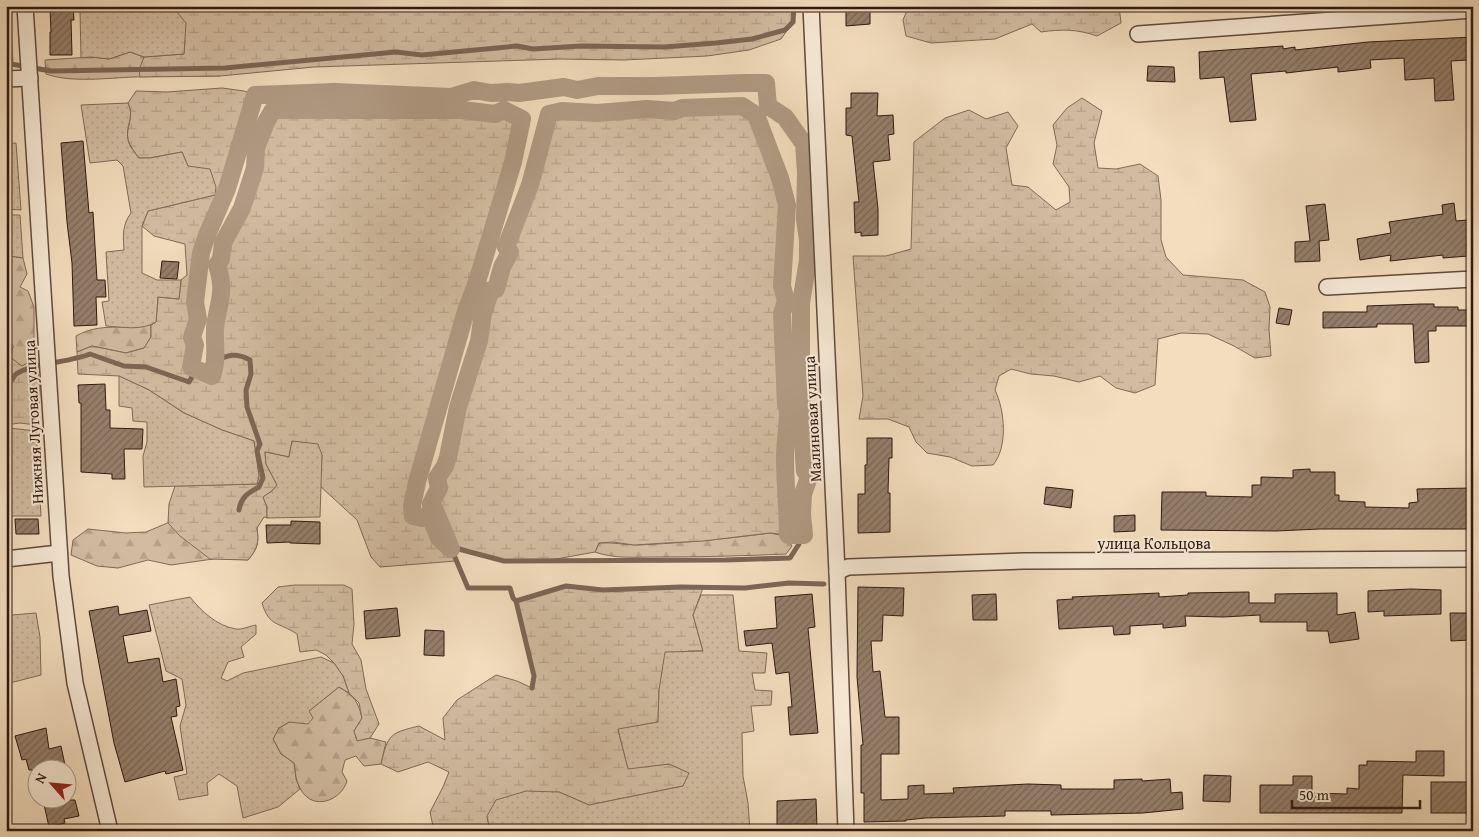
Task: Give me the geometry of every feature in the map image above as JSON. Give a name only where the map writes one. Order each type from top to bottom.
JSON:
[{"type":"street","name":"Нижняя Луговая улица","points":[[25,6],[59,553],[75,683],[110,831]]},
{"type":"street","name":"Малиновая улица","points":[[811,6],[837,572],[846,831]]},
{"type":"street","points":[[1138,34],[1473,10]]},
{"type":"street","points":[[6,79],[30,78]]},
{"type":"street","points":[[1327,287],[1473,279]]},
{"type":"street","points":[[6,559],[59,553]]},
{"type":"street","name":"улица Кольцова","points":[[837,572],[848,568],[1024,560],[1473,559]]},
{"type":"green space","points":[[82,6],[144,6],[176,11],[186,23],[184,54],[144,57],[130,52],[109,59],[81,58],[80,10]]},
{"type":"green space","points":[[145,6],[794,6],[793,22],[781,39],[749,50],[707,56],[624,60],[560,59],[314,67],[220,76],[140,77],[139,70],[144,57],[184,54],[185,41],[176,11]]},
{"type":"green space","points":[[907,6],[1119,6],[1121,23],[1097,36],[1069,30],[1041,32],[1032,24],[995,39],[931,43],[906,36],[903,20],[908,8]]},
{"type":"green space","points":[[130,52],[220,76],[78,79],[46,74],[45,60],[91,57],[109,59]]},
{"type":"green space","points":[[222,88],[244,91],[255,95],[227,189],[201,253],[195,302],[198,319],[192,337],[195,345],[191,367],[212,376],[215,363],[215,326],[220,289],[217,265],[221,259],[223,243],[242,208],[255,168],[256,148],[273,110],[462,110],[495,114],[504,110],[522,119],[513,162],[477,282],[466,311],[417,482],[412,506],[413,516],[422,518],[429,514],[439,538],[451,549],[456,561],[380,567],[371,557],[357,520],[320,486],[322,455],[292,441],[289,457],[265,452],[266,464],[277,485],[263,497],[267,507],[267,518],[264,517],[257,528],[256,549],[248,560],[210,559],[180,536],[168,523],[169,504],[175,486],[257,484],[259,476],[254,441],[222,430],[184,413],[149,390],[119,376],[78,374],[77,352],[92,346],[126,353],[144,348],[151,337],[151,325],[156,322],[158,297],[179,299],[181,280],[187,275],[185,244],[154,236],[142,226],[148,211],[215,195],[188,166],[182,152],[150,158],[139,158],[131,147],[127,135],[131,114],[128,103],[136,91],[167,92]]},
{"type":"green space","points":[[1082,98],[1102,111],[1094,143],[1098,168],[1116,169],[1140,164],[1158,176],[1161,200],[1161,240],[1166,257],[1183,275],[1243,280],[1265,292],[1270,307],[1271,356],[1255,358],[1208,334],[1181,333],[1158,339],[1155,385],[1135,393],[1116,388],[1100,376],[1079,382],[1011,369],[999,376],[995,390],[1003,418],[1003,439],[998,457],[993,465],[972,466],[950,457],[927,453],[916,442],[909,427],[888,419],[859,419],[863,396],[853,256],[886,256],[911,249],[914,142],[945,118],[969,110],[986,119],[1008,112],[1018,126],[1006,148],[1012,185],[1028,187],[1056,210],[1070,202],[1069,187],[1053,164],[1057,145],[1053,125],[1067,108]]},
{"type":"green space","points":[[128,103],[131,113],[127,135],[128,140],[139,158],[150,158],[182,152],[188,166],[210,169],[216,187],[215,195],[148,211],[142,226],[142,273],[157,280],[181,280],[179,299],[158,297],[156,322],[145,327],[132,328],[106,326],[102,302],[109,301],[106,252],[124,250],[123,235],[131,213],[123,166],[117,160],[90,163],[81,105]]},
{"type":"green space","points":[[742,106],[756,115],[780,178],[787,205],[782,286],[786,301],[782,313],[786,404],[788,411],[785,455],[788,535],[770,533],[703,541],[634,545],[613,542],[599,543],[595,552],[540,562],[504,561],[450,544],[431,504],[439,488],[437,478],[445,466],[448,457],[458,407],[479,342],[483,313],[491,290],[496,289],[502,267],[510,252],[506,247],[530,185],[549,114],[562,111],[597,113],[647,109],[675,111],[682,108]]},
{"type":"green space","points":[[16,143],[21,210],[7,209],[6,144]]},
{"type":"green space","points":[[6,215],[20,215],[23,258],[10,256],[6,258]]},
{"type":"green space","points":[[10,256],[23,258],[27,274],[20,287],[28,291],[34,307],[34,359],[22,367],[11,358],[13,346],[6,334],[6,314],[9,310],[6,307],[6,258]]},
{"type":"green space","points":[[151,325],[151,337],[144,348],[126,353],[92,346],[77,352],[76,336],[85,332],[103,328]]},
{"type":"green space","points":[[6,334],[13,346],[11,358],[22,366],[34,359],[40,392],[36,425],[20,423],[6,425]]},
{"type":"green space","points":[[119,376],[149,390],[184,413],[222,430],[254,441],[259,476],[257,484],[144,487],[143,456],[147,442],[147,422],[133,421],[132,408],[119,406]]},
{"type":"green space","points":[[6,429],[36,431],[41,516],[6,516],[6,464],[11,464],[11,439],[6,438]]},
{"type":"green space","points":[[292,441],[318,444],[322,455],[320,517],[267,518],[267,507],[263,497],[277,485],[266,464],[265,452],[289,457]]},
{"type":"green space","points":[[184,516],[264,516],[257,528],[258,542],[256,549],[248,560],[220,558],[171,565],[148,560],[118,568],[97,566],[71,555],[73,540],[88,529],[126,533],[146,532]]},
{"type":"green space","points":[[770,533],[785,536],[792,546],[786,554],[617,557],[595,552],[599,543],[638,545]]},
{"type":"green space","points":[[344,585],[352,589],[354,624],[352,644],[361,660],[366,689],[379,724],[370,738],[357,741],[354,731],[362,718],[359,703],[349,693],[343,676],[334,663],[326,655],[316,650],[300,652],[297,634],[275,623],[265,611],[262,603],[278,587]]},
{"type":"green space","points":[[566,586],[603,590],[703,588],[693,615],[703,651],[688,651],[659,690],[658,722],[618,730],[628,768],[669,764],[690,773],[683,786],[589,805],[559,792],[487,816],[490,831],[434,831],[430,812],[449,772],[428,762],[398,772],[381,764],[388,741],[396,733],[419,726],[445,740],[443,718],[457,700],[496,675],[532,688],[534,675],[516,601]]},
{"type":"green space","points":[[701,595],[733,595],[739,651],[767,653],[765,673],[752,673],[755,690],[772,691],[771,705],[751,706],[754,731],[742,733],[743,776],[748,803],[750,831],[490,831],[487,816],[496,800],[526,791],[559,792],[589,805],[683,786],[689,773],[669,764],[628,769],[618,729],[658,722],[659,690],[665,652],[703,651],[693,615]]},
{"type":"green space","points":[[190,597],[204,612],[222,625],[238,629],[256,625],[256,634],[241,647],[244,657],[228,662],[221,678],[227,681],[243,673],[321,657],[334,663],[343,676],[349,693],[339,687],[309,711],[313,718],[308,724],[289,722],[279,728],[273,739],[281,754],[294,763],[296,779],[300,789],[278,807],[243,818],[237,786],[219,774],[207,783],[208,795],[179,800],[174,777],[187,774],[180,726],[186,705],[182,679],[166,671],[149,605]]},
{"type":"green space","points":[[36,613],[40,637],[41,675],[6,684],[6,620],[12,615]]},
{"type":"green space","points":[[339,687],[355,699],[359,707],[362,718],[354,731],[357,740],[370,738],[386,742],[381,764],[364,766],[356,756],[345,760],[342,772],[347,781],[344,788],[333,798],[319,802],[306,796],[301,790],[296,777],[294,763],[281,754],[273,739],[279,728],[309,711]]},
{"type":"building","points":[[846,6],[870,6],[870,24],[846,26]]},
{"type":"building","points":[[73,7],[74,20],[71,20],[72,55],[50,55],[50,9]]},
{"type":"building","points":[[1473,37],[1473,54],[1468,54],[1468,60],[1451,61],[1454,100],[1435,101],[1434,78],[1405,80],[1404,58],[1370,60],[1371,68],[1357,70],[1338,72],[1338,67],[1286,73],[1286,71],[1251,74],[1256,120],[1230,122],[1224,77],[1200,79],[1199,52],[1283,46],[1283,49],[1295,47],[1295,50],[1368,42]]},
{"type":"building","points":[[1148,66],[1174,67],[1175,82],[1147,81]]},
{"type":"building","points":[[851,93],[878,93],[877,116],[893,115],[894,134],[888,135],[890,160],[873,162],[878,209],[878,235],[861,236],[861,232],[855,233],[854,202],[859,202],[852,136],[846,135],[846,108],[851,108]]},
{"type":"building","points":[[83,141],[89,213],[93,212],[97,280],[105,280],[106,297],[96,297],[97,325],[74,326],[72,263],[61,143]]},
{"type":"building","points":[[1454,203],[1456,221],[1468,220],[1470,244],[1467,244],[1468,256],[1443,258],[1443,255],[1390,261],[1391,255],[1360,260],[1357,239],[1391,233],[1389,222],[1443,214],[1442,205]]},
{"type":"building","points":[[1325,204],[1329,240],[1319,241],[1320,261],[1295,262],[1295,242],[1310,241],[1306,206]]},
{"type":"building","points":[[162,261],[179,262],[177,279],[160,278]]},
{"type":"building","points":[[1434,304],[1434,307],[1458,307],[1458,310],[1473,310],[1473,326],[1436,326],[1436,331],[1428,331],[1429,362],[1415,363],[1413,324],[1377,324],[1377,327],[1323,328],[1323,312],[1367,312],[1367,306]]},
{"type":"building","points":[[1279,308],[1292,310],[1289,325],[1276,323]]},
{"type":"building","points":[[105,384],[106,410],[110,410],[110,428],[143,429],[142,449],[124,449],[125,479],[112,479],[112,474],[81,472],[81,403],[79,403],[78,385]]},
{"type":"building","points":[[867,438],[892,438],[892,458],[889,458],[888,493],[890,493],[890,532],[858,533],[858,494],[865,494]]},
{"type":"building","points":[[1310,469],[1310,472],[1335,472],[1335,495],[1339,495],[1339,501],[1365,502],[1365,507],[1409,508],[1409,503],[1418,502],[1417,489],[1473,488],[1473,529],[1161,530],[1162,492],[1206,492],[1206,496],[1252,497],[1252,485],[1261,485],[1261,477],[1293,478],[1293,470]]},
{"type":"building","points":[[1046,487],[1073,490],[1071,508],[1044,504]]},
{"type":"building","points":[[1135,515],[1135,531],[1114,532],[1114,516]]},
{"type":"building","points":[[15,519],[38,519],[39,534],[16,534]]},
{"type":"building","points":[[291,521],[320,522],[320,544],[267,543],[266,525],[291,525]]},
{"type":"building","points":[[858,587],[904,588],[903,616],[883,615],[882,641],[871,641],[873,672],[880,671],[885,717],[899,717],[899,754],[881,754],[881,800],[908,799],[908,786],[924,785],[924,794],[954,793],[953,788],[1028,784],[1061,785],[1061,789],[1114,789],[1114,780],[1170,779],[1171,793],[1182,792],[1183,809],[1143,813],[1051,815],[1051,811],[1005,811],[1005,816],[864,822],[864,793],[861,793],[861,745],[863,745],[857,677]]},
{"type":"building","points":[[1441,590],[1441,614],[1384,616],[1384,611],[1368,612],[1368,591]]},
{"type":"building","points":[[1249,592],[1249,603],[1275,603],[1275,594],[1337,593],[1337,615],[1355,612],[1359,639],[1330,643],[1328,631],[1307,631],[1307,622],[1260,622],[1260,615],[1223,617],[1185,616],[1186,626],[1163,628],[1163,624],[1130,626],[1130,634],[1114,635],[1113,626],[1059,629],[1057,600],[1073,599],[1072,597],[1159,593],[1159,597],[1188,595],[1188,593]]},
{"type":"building","points":[[812,594],[815,627],[808,628],[818,733],[790,735],[788,707],[792,707],[789,672],[776,674],[772,643],[746,646],[744,631],[777,628],[775,597]]},
{"type":"building","points":[[996,594],[997,620],[973,620],[972,595]]},
{"type":"building","points":[[118,606],[119,615],[147,610],[151,631],[123,636],[128,663],[159,658],[163,682],[176,679],[180,706],[176,707],[177,716],[171,717],[183,770],[166,774],[165,771],[125,782],[114,743],[89,611]]},
{"type":"building","points":[[397,608],[400,636],[366,639],[364,611]]},
{"type":"building","points":[[1450,613],[1469,613],[1470,640],[1451,641]]},
{"type":"building","points":[[425,630],[444,631],[444,656],[424,655]]},
{"type":"building","points":[[46,728],[49,749],[61,746],[64,760],[28,760],[28,766],[26,759],[22,760],[15,736]]},
{"type":"building","points":[[1416,751],[1444,751],[1444,776],[1403,775],[1402,813],[1260,813],[1260,785],[1293,785],[1293,776],[1312,776],[1312,793],[1347,794],[1347,788],[1359,789],[1359,765],[1367,765],[1367,761],[1416,762]]},
{"type":"building","points":[[1204,775],[1231,776],[1230,802],[1203,801]]},
{"type":"building","points":[[1431,782],[1473,782],[1473,813],[1431,813]]},
{"type":"building","points":[[816,799],[817,828],[777,830],[777,801]]},
{"type":"building","points":[[45,810],[78,810],[79,816],[64,819],[65,823],[49,827]]},
{"type":"waterway","points":[[8,6],[11,64],[51,71],[225,68],[396,52],[422,55],[517,46],[533,49],[581,46],[664,47],[716,43],[752,39],[785,30],[793,22],[794,6]]},
{"type":"waterway","points":[[745,83],[766,83],[768,106],[785,117],[804,144],[806,173],[805,220],[808,260],[801,303],[801,371],[804,458],[805,471],[809,477],[803,494],[804,535],[788,535],[785,458],[788,411],[786,404],[782,313],[786,301],[782,286],[787,205],[780,178],[756,115],[742,106],[682,108],[675,111],[647,109],[597,113],[562,111],[549,114],[530,185],[506,247],[510,252],[502,267],[496,289],[491,290],[483,313],[479,341],[458,407],[448,457],[445,466],[437,478],[439,488],[431,504],[451,549],[439,538],[429,514],[422,518],[413,516],[412,506],[417,482],[466,311],[477,282],[513,162],[522,119],[504,110],[495,114],[462,110],[273,110],[256,148],[255,168],[242,208],[223,243],[221,259],[217,265],[221,289],[215,328],[215,358],[212,376],[191,367],[195,345],[192,337],[198,319],[195,302],[201,253],[227,189],[255,95],[335,92],[451,97],[474,90],[491,93],[519,93],[564,87],[577,90],[598,86],[745,83]]},
{"type":"waterway","points":[[6,388],[15,375],[21,371],[90,354],[124,366],[146,367],[189,382],[196,369]]},
{"type":"waterway","points":[[216,361],[233,355],[250,360],[251,374],[246,390],[247,407],[260,444],[257,451],[263,478],[259,487],[248,493],[243,499],[239,510]]},
{"type":"waterway","points":[[431,504],[468,588],[510,588],[516,601]]},
{"type":"waterway","points":[[451,547],[504,561],[790,558],[799,544],[799,528]]},
{"type":"waterway","points":[[532,688],[534,676],[516,601],[566,586],[603,590],[681,587],[745,588],[789,583],[824,584]]}]
